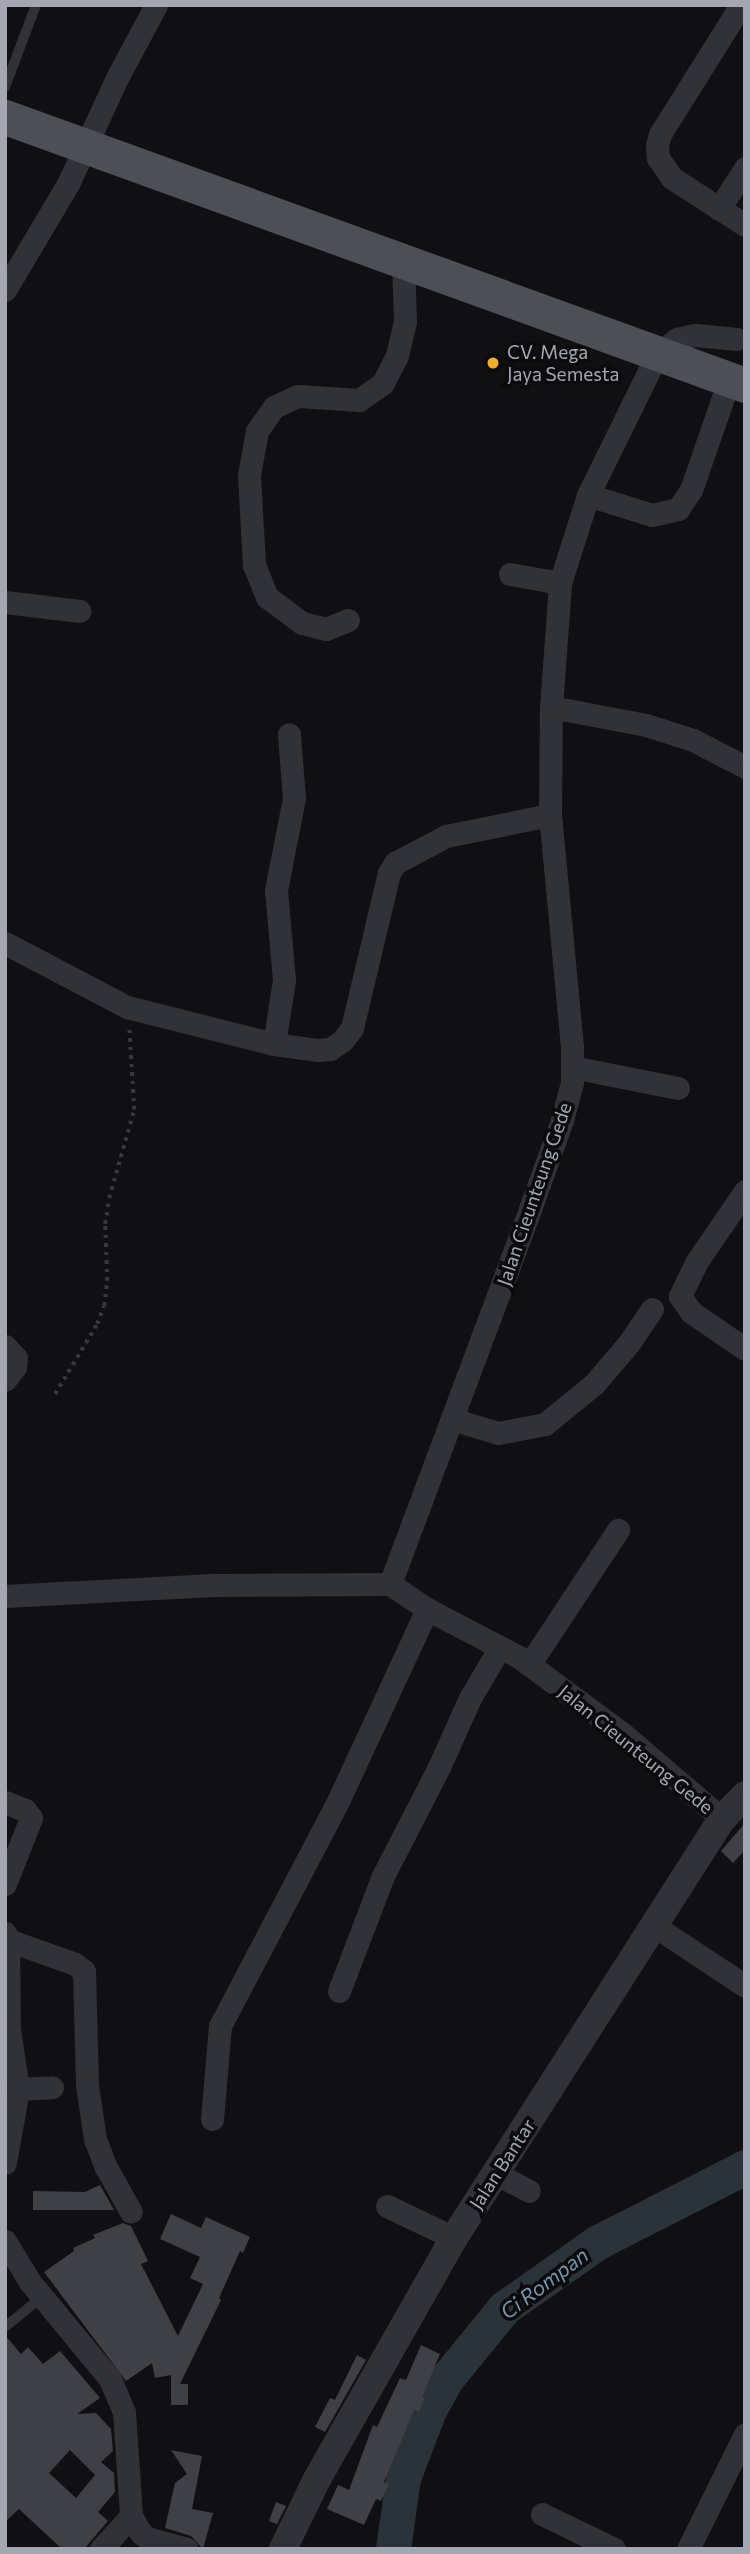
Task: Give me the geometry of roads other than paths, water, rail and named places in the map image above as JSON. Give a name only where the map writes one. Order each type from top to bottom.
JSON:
[{"type":"main road","points":[[5,117],[729,380]]},
{"type":"street","points":[[5,290],[86,148],[118,76],[156,5]]},
{"type":"street","points":[[741,5],[660,134],[657,145],[658,158],[664,170],[745,225]]},
{"type":"street","points":[[719,209],[745,167]]},
{"type":"street","points":[[348,620],[326,629],[303,623],[267,597],[254,565],[249,475],[257,431],[274,407],[298,396],[359,400],[383,383],[397,356],[405,321],[402,261]]},
{"type":"street","points":[[588,495],[652,515],[678,509],[691,490],[729,380],[741,333],[695,335],[677,339],[657,355]]},
{"type":"street","name":"Jalan Cieunteung Gede","points":[[657,355],[588,495],[560,583],[551,708],[550,816],[572,1082],[562,1120],[390,1584],[427,1609],[529,1665],[623,1734],[722,1819]]},
{"type":"street","points":[[510,574],[560,583]]},
{"type":"street","points":[[5,602],[79,611]]},
{"type":"street","points":[[551,708],[646,725],[693,740],[745,767]]},
{"type":"street","points":[[274,1044],[284,980],[276,890],[294,798],[289,734]]},
{"type":"street","points":[[5,943],[127,1007],[274,1044],[317,1050],[330,1049],[342,1041],[352,1028],[389,873],[395,863],[446,836],[470,829],[550,816]]},
{"type":"street","points":[[572,1067],[678,1088]]},
{"type":"street","points":[[745,1191],[697,1261],[680,1296],[691,1312],[745,1349]]},
{"type":"street","points":[[452,1419],[498,1433],[545,1424],[594,1384],[629,1343],[652,1309]]},
{"type":"street","points":[[5,1346],[16,1358],[15,1367],[5,1380]]},
{"type":"street","points":[[529,1665],[618,1530]]},
{"type":"street","points":[[5,1596],[218,1585],[390,1584]]},
{"type":"street","points":[[212,2119],[220,2026],[339,1799],[427,1609]]},
{"type":"street","points":[[340,1991],[383,1876],[470,1698],[500,1647]]},
{"type":"street","name":"Jalan Bantar","points":[[283,2549],[317,2479],[454,2238],[498,2174],[722,1819],[745,1794]]},
{"type":"street","points":[[5,1802],[24,1810],[31,1818],[5,1884]]},
{"type":"street","points":[[653,1925],[745,1986]]},
{"type":"street","points":[[5,2163],[18,2089],[9,2029],[7,1936],[75,1964],[84,1971],[87,2085],[91,2120],[106,2167],[131,2212]]},
{"type":"street","points":[[18,2089],[52,2087]]},
{"type":"street","points":[[498,2174],[529,2191]]},
{"type":"street","points":[[387,2206],[454,2238]]},
{"type":"street","points":[[5,2241],[30,2282],[110,2379],[124,2412],[131,2516],[147,2538],[187,2549]]},
{"type":"street","points":[[688,2549],[745,2434]]},
{"type":"street","points":[[542,2515],[614,2549]]},
{"type":"street","points":[[101,2549],[131,2516]]},
{"type":"lane","points":[[5,87],[36,5]]},
{"type":"lane","points":[[5,2327],[43,2296]]},
{"type":"waterway","name":"Ci Rompan","points":[[393,2549],[403,2478],[429,2410],[447,2378],[504,2308],[598,2242],[745,2167]]},
{"type":"place","name":"CV. Mega Jaya Semesta","points":[[493,363]]}]
